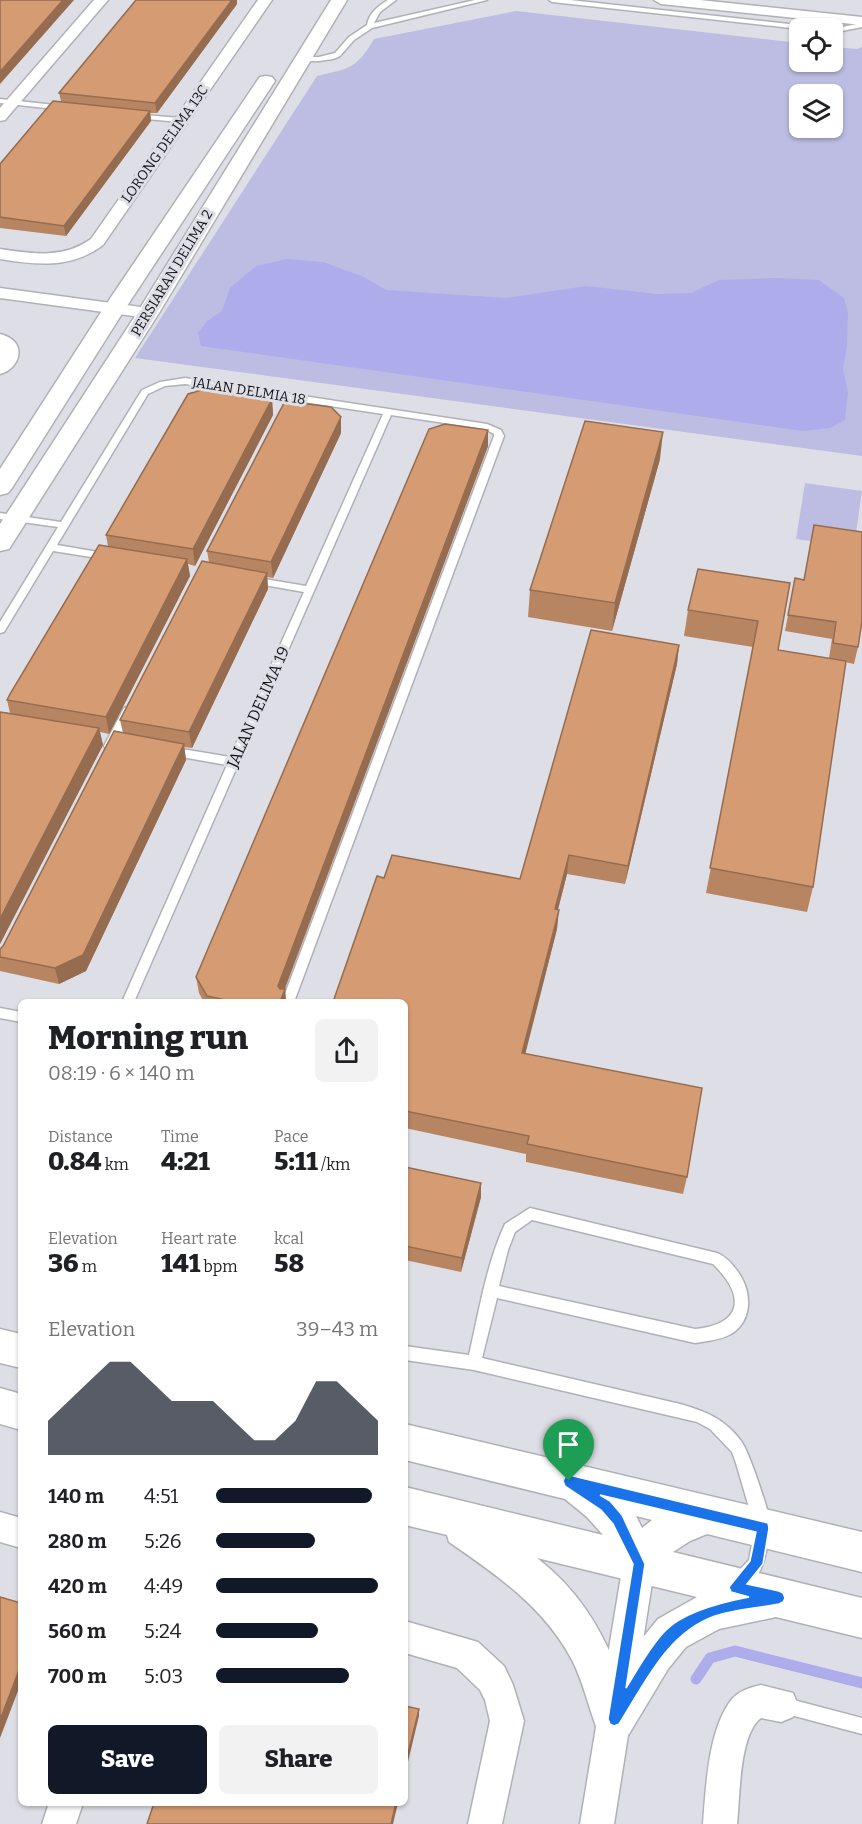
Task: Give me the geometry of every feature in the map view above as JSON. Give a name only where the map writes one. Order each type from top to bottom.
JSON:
[{"type":"street","points":[[0,117],[6,102],[101,0]]},
{"type":"street","name":"LORONG DELIMA 13C","points":[[0,255],[46,260],[65,259],[86,252],[97,242],[265,0]]},
{"type":"street","name":"PERSIARAN DELIMA 2","points":[[0,488],[114,309],[320,0]]},
{"type":"street","name":"PERSIARAN DELIMA 2","points":[[0,543],[8,518],[148,314],[339,0]]},
{"type":"street","points":[[661,0],[862,23]]},
{"type":"street","points":[[0,292],[148,314]]},
{"type":"street","points":[[0,339],[10,345],[9,357],[0,369]]},
{"type":"street","points":[[0,1346],[18,1350]]},
{"type":"street","points":[[0,1406],[18,1411]]},
{"type":"street","points":[[408,1443],[862,1552]]},
{"type":"street","points":[[569,1481],[605,1506],[618,1520],[639,1564]]},
{"type":"street","points":[[408,1507],[862,1618]]},
{"type":"street","points":[[597,1824],[639,1564],[653,1542],[664,1532],[683,1522],[707,1515]]},
{"type":"street","points":[[446,1516],[512,1559],[545,1590],[567,1615],[586,1646],[614,1719]]},
{"type":"street","points":[[0,1527],[18,1532]]},
{"type":"street","points":[[614,1719],[654,1655],[672,1633],[713,1610],[779,1598]]},
{"type":"street","points":[[408,1638],[466,1654],[492,1678],[501,1698],[507,1721],[485,1824]]},
{"type":"street","points":[[720,1824],[729,1749],[739,1716],[752,1703],[766,1701],[781,1705]]},
{"type":"street","points":[[59,1824],[65,1806]]},
{"type":"lane","points":[[370,26],[370,20],[378,10],[393,0]]},
{"type":"lane","points":[[302,58],[319,60],[338,56],[360,30],[370,26],[461,2],[484,0]]},
{"type":"lane","points":[[552,0],[789,26]]},
{"type":"lane","points":[[843,28],[862,23]]},
{"type":"lane","points":[[6,102],[68,108]]},
{"type":"lane","points":[[124,114],[180,120]]},
{"type":"lane","name":"JALAN DELMIA 18","points":[[0,630],[146,392],[163,384],[185,381],[286,402],[388,412],[487,427],[498,432],[499,436],[289,999]]},
{"type":"lane","name":"JALAN DELIMA 19","points":[[129,999],[388,412]]},
{"type":"lane","points":[[8,518],[64,525]]},
{"type":"lane","points":[[51,547],[119,558]]},
{"type":"lane","points":[[243,579],[310,590]]},
{"type":"lane","points":[[111,744],[134,699]]},
{"type":"lane","points":[[156,749],[234,762]]},
{"type":"lane","points":[[0,1013],[18,1016]]},
{"type":"lane","points":[[474,1363],[501,1250],[510,1228],[530,1214],[717,1259],[735,1277],[741,1289],[740,1307],[735,1324],[711,1336],[695,1336],[492,1291]]},
{"type":"lane","points":[[408,1353],[474,1363],[680,1411],[699,1416],[715,1424],[737,1447],[763,1528],[756,1564],[736,1587]]},
{"type":"lane","points":[[781,1705],[862,1726]]},
{"type":"shaded area","points":[[516,11],[789,42],[789,72],[843,72],[843,48],[862,47],[862,456],[135,358],[317,76],[352,66],[374,39]]},
{"type":"shaded area","points":[[805,483],[862,491],[854,547],[796,539]]},
{"type":"water","points":[[287,259],[323,262],[364,277],[386,290],[506,298],[586,286],[657,294],[691,293],[719,280],[775,278],[819,280],[844,298],[848,312],[847,346],[843,369],[848,392],[845,420],[830,428],[803,431],[201,346],[198,333],[207,321],[222,311],[230,288],[256,266]]},
{"type":"building","points":[[0,0],[63,0],[0,72]]},
{"type":"building","points":[[136,0],[232,0],[155,103],[59,93]]},
{"type":"building","points":[[53,101],[150,111],[64,226],[0,217],[0,164]]},
{"type":"building","points":[[208,388],[272,399],[193,549],[106,535],[188,394]]},
{"type":"building","points":[[285,401],[331,407],[341,417],[271,562],[207,551]]},
{"type":"building","points":[[585,421],[663,432],[615,603],[530,590]]},
{"type":"building","points":[[445,424],[488,430],[278,986],[280,989],[285,989],[281,999],[221,999],[207,996],[196,977],[429,429]]},
{"type":"building","points":[[814,525],[862,532],[862,621],[858,647],[833,643],[836,622],[788,615],[795,578],[804,580]]},
{"type":"building","points":[[99,545],[187,559],[106,717],[7,700],[10,694]]},
{"type":"building","points":[[202,561],[267,573],[189,732],[120,720]]},
{"type":"building","points":[[698,569],[790,583],[778,650],[846,661],[813,887],[710,868],[758,621],[688,610]]},
{"type":"building","points":[[591,630],[679,645],[628,866],[569,855],[555,909],[559,910],[522,1053],[702,1088],[687,1177],[527,1144],[529,1136],[408,1112],[408,999],[334,999],[377,876],[384,878],[392,855],[520,879]]},
{"type":"building","points":[[0,712],[99,728],[0,919]]},
{"type":"building","points":[[114,731],[184,744],[83,955],[55,968],[0,957],[0,949]]},
{"type":"building","points":[[408,1168],[481,1183],[462,1258],[408,1247]]},
{"type":"building","points":[[0,1597],[18,1602],[18,1673],[0,1720]]},
{"type":"building","points":[[408,1707],[419,1709],[408,1754]]},
{"type":"building","points":[[153,1806],[395,1806],[391,1824],[147,1824]]},
{"type":"waterway","points":[[696,1679],[710,1658],[735,1651],[862,1683]]},
{"type":"route","points":[[569,1481],[763,1528],[756,1564],[736,1587],[779,1598],[713,1610],[672,1633],[654,1655],[614,1719],[639,1564],[618,1520],[595,1497],[569,1481]]}]
